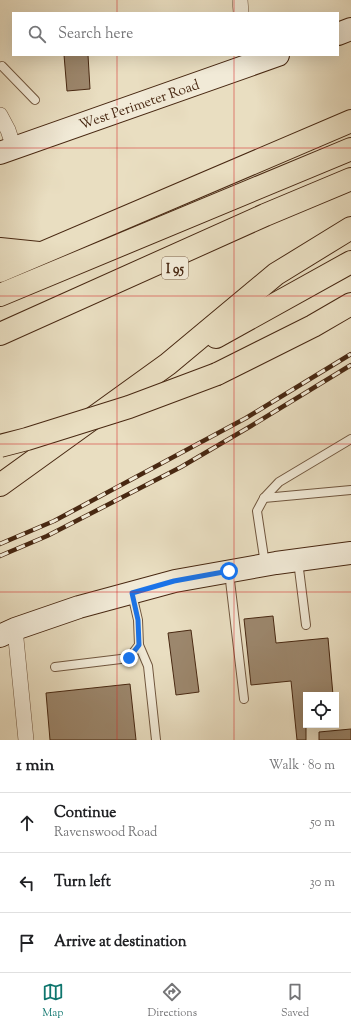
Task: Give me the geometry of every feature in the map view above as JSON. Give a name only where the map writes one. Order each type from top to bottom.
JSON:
[{"type":"highway","points":[[0,271],[351,121]]},
{"type":"highway","points":[[0,296],[351,149]]},
{"type":"highway","points":[[0,334],[265,215],[351,179]]},
{"type":"highway","name":"I 95","points":[[0,346],[351,191]]},
{"type":"highway","points":[[0,485],[168,364],[276,274],[351,228]]},
{"type":"highway","points":[[0,249],[42,253]]},
{"type":"highway","points":[[168,364],[351,262]]},
{"type":"highway","points":[[0,446],[129,407],[217,374],[313,326],[351,304]]},
{"type":"street","points":[[240,0],[241,12]]},
{"type":"street","points":[[339,34],[351,29]]},
{"type":"street","name":"West Perimeter Road","points":[[7,151],[246,60],[272,56]]},
{"type":"street","points":[[0,115],[8,130],[7,151]]},
{"type":"street","points":[[26,740],[8,633],[79,607],[174,581],[266,565],[351,553]]},
{"type":"lane","points":[[0,66],[35,100]]},
{"type":"lane","points":[[266,565],[257,510],[264,498],[279,482],[351,439]]},
{"type":"lane","points":[[264,498],[351,490]]},
{"type":"lane","points":[[298,560],[306,624]]},
{"type":"lane","points":[[229,571],[244,699]]},
{"type":"lane","points":[[132,593],[138,620],[139,645],[148,666],[156,740]]},
{"type":"lane","points":[[55,667],[129,658],[139,645]]},
{"type":"building","points":[[64,56],[88,56],[90,89],[67,91]]},
{"type":"building","points":[[273,616],[276,643],[328,638],[333,692],[303,692],[303,728],[306,728],[306,740],[297,740],[291,681],[251,685],[244,619]]},
{"type":"building","points":[[191,630],[199,692],[176,695],[168,633]]},
{"type":"building","points":[[130,684],[136,740],[50,740],[46,693]]},
{"type":"building","points":[[351,729],[351,740],[319,740],[319,732]]},
{"type":"railway","points":[[0,544],[54,521],[246,418],[351,354]]},
{"type":"railway","points":[[0,556],[47,536],[181,467],[351,365]]},
{"type":"route","points":[[129,658],[139,645],[138,620],[132,593],[174,581],[229,571]]}]
